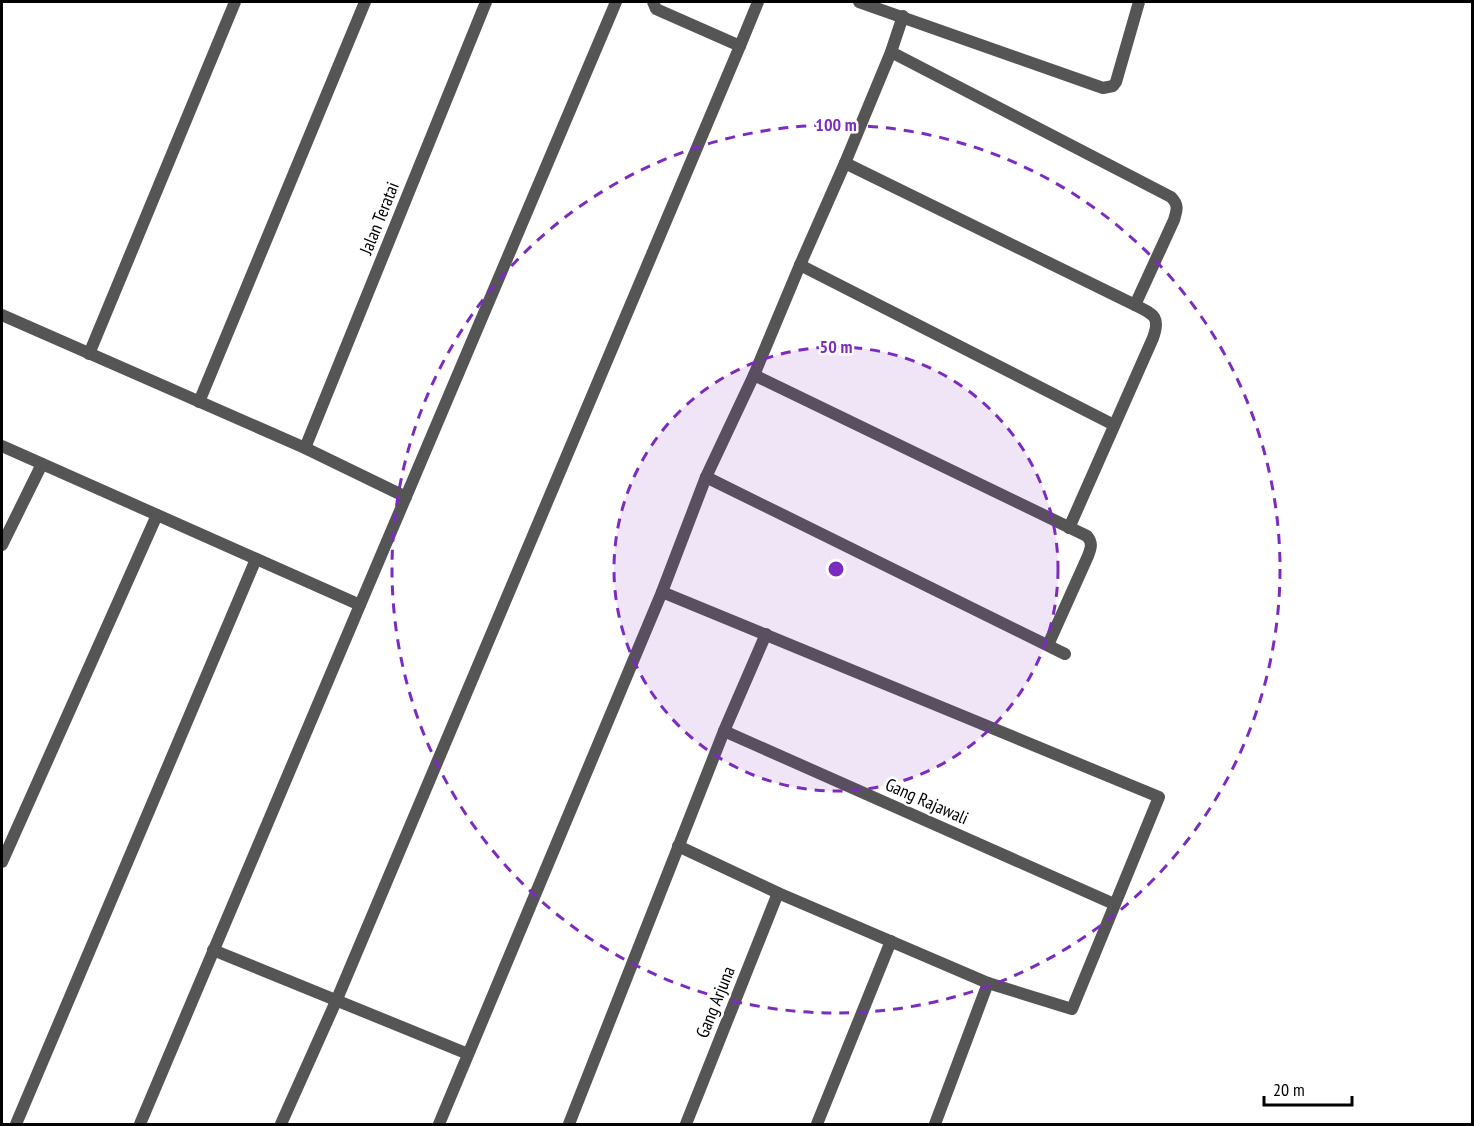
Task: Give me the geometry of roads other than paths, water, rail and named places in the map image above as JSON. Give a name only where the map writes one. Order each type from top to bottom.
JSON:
[{"type":"street","points":[[89,354],[235,2]]},
{"type":"street","points":[[199,402],[365,2]]},
{"type":"street","name":"Jalan Teratai","points":[[305,448],[486,2]]},
{"type":"street","points":[[140,1125],[616,2]]},
{"type":"street","points":[[653,2],[656,9],[740,46]]},
{"type":"street","points":[[281,1125],[337,999],[758,2]]},
{"type":"street","points":[[859,2],[1103,88],[1109,88],[1116,82],[1138,2]]},
{"type":"street","points":[[439,1125],[662,592],[706,477],[754,375],[845,163],[891,52],[903,16]]},
{"type":"street","points":[[891,52],[1171,197],[1176,202],[1178,209],[1174,220],[1135,305]]},
{"type":"street","points":[[845,163],[1135,305],[1152,314],[1156,320],[1157,328],[1069,528]]},
{"type":"street","points":[[800,265],[1114,425]]},
{"type":"street","points":[[2,315],[305,448],[406,497]]},
{"type":"street","points":[[754,375],[1087,536],[1091,547],[1048,645]]},
{"type":"street","points":[[2,446],[360,605]]},
{"type":"street","points":[[2,545],[42,464]]},
{"type":"street","points":[[706,477],[1065,654]]},
{"type":"street","points":[[2,862],[157,514]]},
{"type":"street","points":[[16,1125],[256,559]]},
{"type":"street","points":[[662,592],[1159,797],[1071,1009],[988,983],[778,893],[678,846]]},
{"type":"street","points":[[569,1125],[724,731],[766,634]]},
{"type":"street","name":"Gang Rajawali","points":[[724,731],[1114,904]]},
{"type":"street","name":"Gang Arjuna","points":[[686,1125],[778,893]]},
{"type":"street","points":[[817,1125],[891,941]]},
{"type":"street","points":[[213,950],[468,1054]]},
{"type":"street","points":[[935,1125],[988,983]]}]
